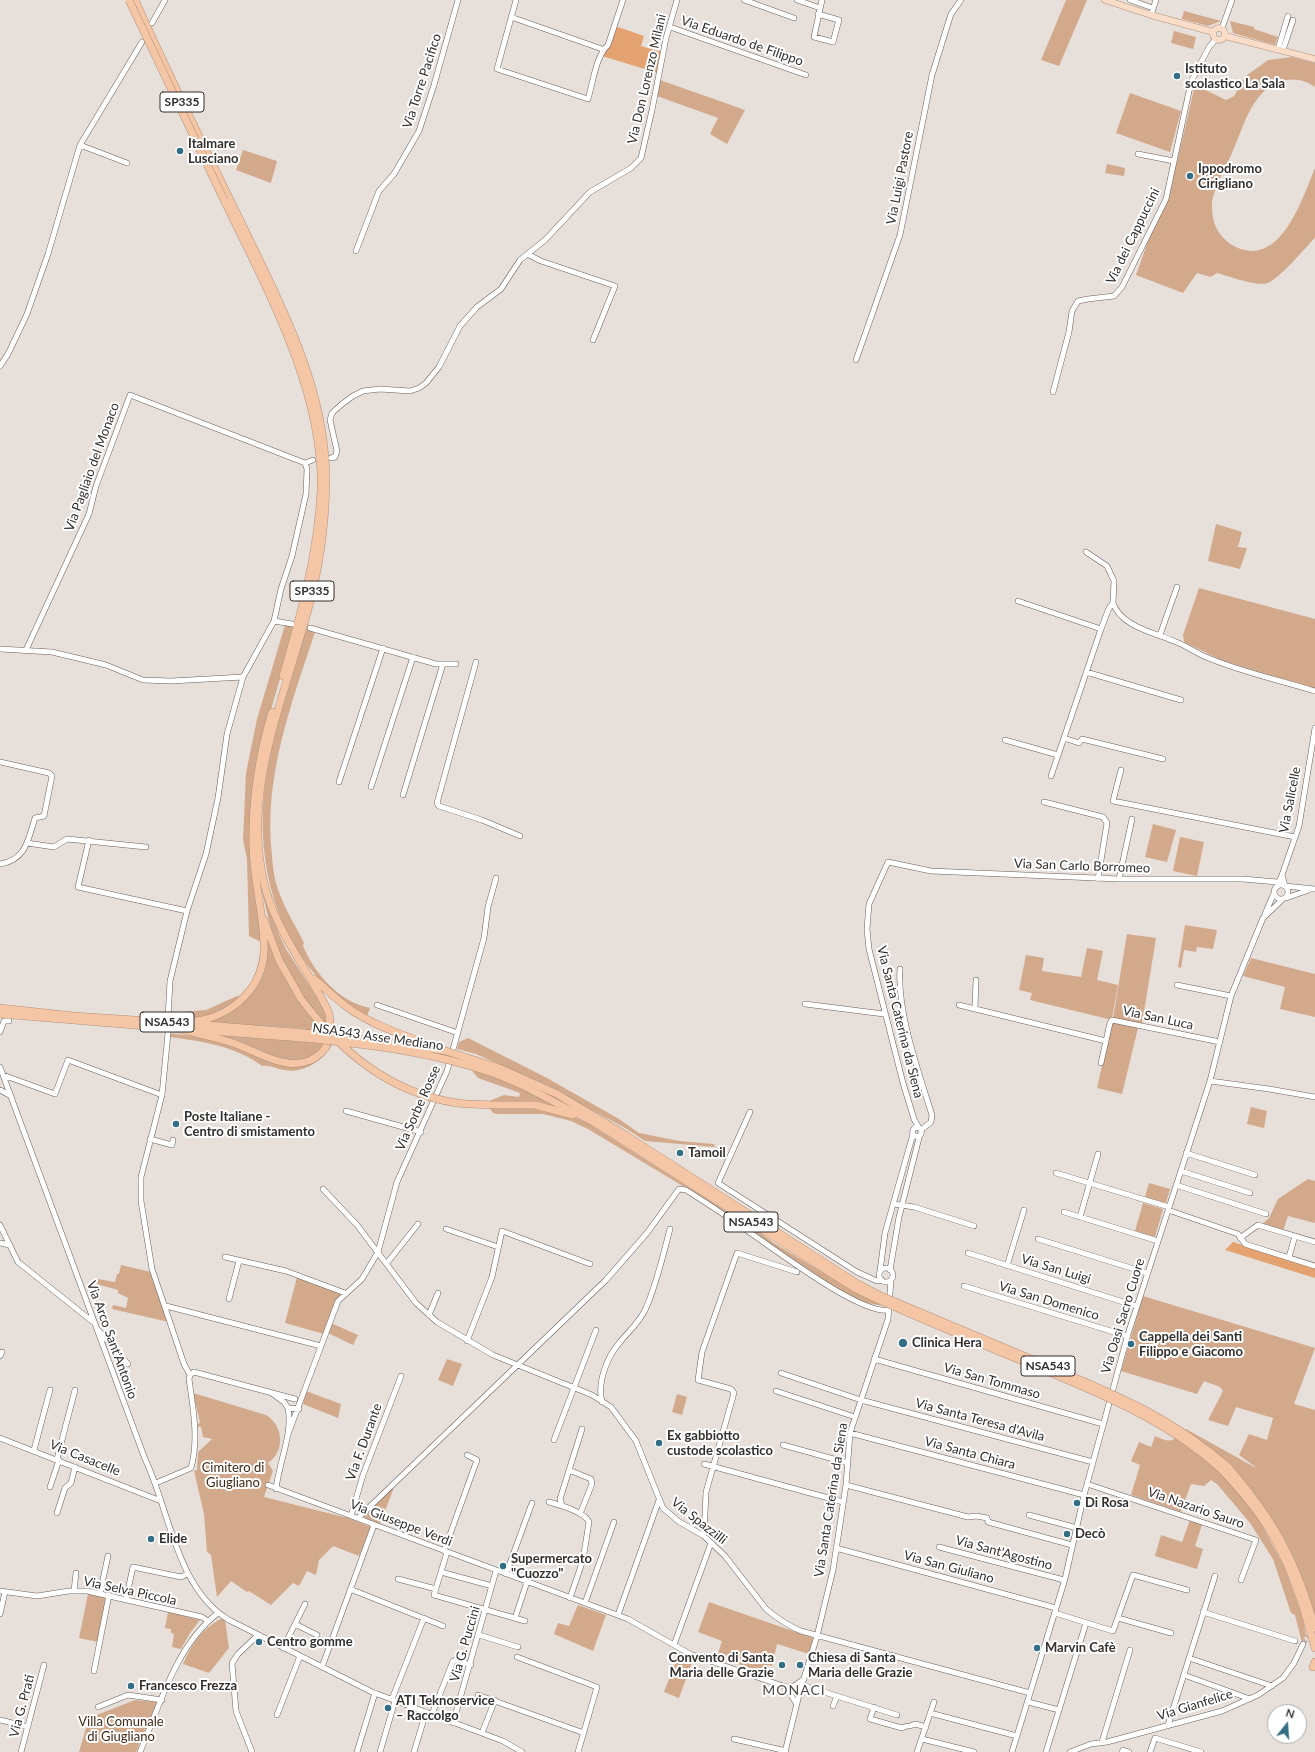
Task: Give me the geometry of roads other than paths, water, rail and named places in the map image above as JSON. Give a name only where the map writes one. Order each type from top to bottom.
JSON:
[{"type":"highway","name":"SP335","points":[[129,0],[230,205],[291,346],[308,398],[320,458],[321,488],[318,528],[313,564],[304,604],[264,742],[254,801],[253,845],[259,907],[265,930]]},
{"type":"highway","name":"SP335","points":[[135,0],[298,348],[318,416],[324,456],[326,499],[323,533],[309,605],[269,742],[259,803],[261,872],[267,896],[278,922],[309,976]]},
{"type":"highway","name":"NSA543","points":[[178,1026],[202,1020],[232,1008],[252,988],[259,976],[265,930]]},
{"type":"highway","name":"NSA543","points":[[265,930],[279,960],[301,999],[322,1025],[355,1059],[388,1080],[418,1094],[459,1103],[535,1105],[549,1108],[597,1124]]},
{"type":"highway","name":"NSA543","points":[[309,976],[347,1007],[363,1017],[386,1028],[446,1051]]},
{"type":"highway","name":"NSA543","points":[[178,1026],[234,1043],[281,1062],[302,1064],[315,1058],[324,1050],[329,1040],[331,1026],[329,1013],[309,976]]},
{"type":"highway","points":[[0,1008],[29,1015]]},
{"type":"highway","points":[[0,1014],[29,1015]]},
{"type":"highway","name":"NSA543 Asse Mediano","points":[[29,1015],[399,1043],[446,1051],[557,1094],[647,1148],[857,1286]]},
{"type":"highway","name":"NSA543 Asse Mediano","points":[[303,1035],[414,1051],[497,1071],[597,1124],[857,1286]]},
{"type":"highway","points":[[857,1286],[884,1302],[1103,1395],[1145,1415],[1188,1441],[1225,1469],[1254,1497],[1285,1545],[1302,1584],[1315,1628]]},
{"type":"highway","points":[[1225,1469],[1257,1511],[1282,1552],[1302,1603],[1315,1648]]},
{"type":"main road","points":[[1109,1],[1151,15],[1213,32]]},
{"type":"main road","points":[[1213,32],[1217,28],[1222,28],[1225,36]]},
{"type":"main road","points":[[1213,32],[1216,39],[1221,40],[1225,36]]},
{"type":"main road","points":[[1225,36],[1315,59]]},
{"type":"street","points":[[152,23],[165,0]]},
{"type":"street","name":"Via Torre Pacifico","points":[[356,251],[379,192],[401,163],[419,131],[433,90],[458,0]]},
{"type":"street","points":[[516,0],[497,69],[588,99],[602,49],[608,45],[623,0]]},
{"type":"street","name":"Via Don Lorenzo Milani","points":[[331,458],[335,457],[337,451],[330,420],[336,410],[352,396],[368,390],[380,389],[410,391],[419,388],[439,367],[460,326],[477,307],[501,289],[520,260],[529,255],[590,192],[631,168],[641,158],[677,0]]},
{"type":"street","points":[[744,0],[794,18]]},
{"type":"street","points":[[797,0],[820,8]]},
{"type":"street","points":[[818,14],[839,20],[833,42],[814,37],[818,14],[822,0]]},
{"type":"street","name":"Via Luigi Pastore","points":[[856,360],[900,235],[932,75],[950,14],[960,0]]},
{"type":"street","points":[[1130,0],[1153,8]]},
{"type":"street","points":[[1151,15],[1156,0]]},
{"type":"street","points":[[1222,28],[1232,0]]},
{"type":"street","points":[[1280,50],[1288,16]]},
{"type":"street","points":[[511,17],[602,49]]},
{"type":"street","points":[[1280,50],[1293,20]]},
{"type":"street","name":"Via Eduardo de Filippo","points":[[670,27],[806,75]]},
{"type":"street","name":"Via dei Cappuccini","points":[[1053,392],[1069,332],[1072,311],[1078,301],[1114,296],[1122,287],[1166,199],[1191,82],[1209,47],[1216,39]]},
{"type":"street","points":[[0,366],[8,354],[27,314],[48,254],[80,145],[142,42]]},
{"type":"street","points":[[80,145],[127,163]]},
{"type":"street","points":[[1138,154],[1174,161]]},
{"type":"street","points":[[529,255],[541,261],[614,286],[593,340]]},
{"type":"street","name":"Via Pagliaio del Monaco","points":[[26,650],[89,514],[96,486],[130,395],[304,463]]},
{"type":"street","points":[[168,1018],[170,981],[187,911],[206,854],[218,798],[227,734],[243,677],[274,621],[281,589],[292,556],[306,494],[307,469],[304,463],[313,460]]},
{"type":"street","points":[[1086,552],[1103,562],[1112,572],[1114,581],[1113,603],[1118,612],[1126,620],[1205,657],[1231,667],[1315,691]]},
{"type":"street","points":[[1160,635],[1177,587]]},
{"type":"street","points":[[1018,601],[1101,629]]},
{"type":"street","points":[[1051,776],[1108,608],[1113,603]]},
{"type":"street","points":[[274,621],[292,624]]},
{"type":"street","points":[[310,628],[413,657],[443,664],[456,664]]},
{"type":"street","points":[[339,782],[383,648]]},
{"type":"street","points":[[0,650],[52,652],[106,665],[143,680],[172,681],[243,677]]},
{"type":"street","points":[[371,787],[413,657]]},
{"type":"street","points":[[476,662],[437,804],[439,806],[482,820],[520,836]]},
{"type":"street","points":[[402,795],[443,664]]},
{"type":"street","points":[[1086,672],[1181,700]]},
{"type":"street","name":"Via Salicelle","points":[[1277,882],[1282,875],[1298,826],[1315,728]]},
{"type":"street","points":[[1064,738],[1079,743],[1082,738],[1163,759]]},
{"type":"street","points":[[1005,740],[1058,755]]},
{"type":"street","points":[[0,762],[52,774],[44,816],[35,818],[27,843],[16,859],[0,864]]},
{"type":"street","points":[[1121,770],[1113,801],[1295,837]]},
{"type":"street","points":[[1044,802],[1103,817],[1107,823],[1098,879]]},
{"type":"street","points":[[1119,879],[1132,819]]},
{"type":"street","points":[[27,843],[54,847],[67,839],[89,840],[146,847]]},
{"type":"street","points":[[89,840],[78,887],[187,911]]},
{"type":"street","name":"Via San Carlo Borromeo","points":[[888,862],[932,871],[1098,879],[1243,879],[1277,882]]},
{"type":"street","name":"Via Santa Caterina da Siena","points":[[888,862],[869,904],[867,929],[871,961],[884,1014],[917,1131]]},
{"type":"street","points":[[1275,891],[1278,898],[1284,898],[1288,892],[1282,875]]},
{"type":"street","name":"Via Sorbe Rosse","points":[[298,1408],[338,1301],[362,1279],[378,1252],[397,1182],[448,1071],[484,938],[488,907],[496,878]]},
{"type":"street","points":[[1263,918],[1275,891],[1277,882]]},
{"type":"street","points":[[1275,891],[1279,886],[1285,886]]},
{"type":"street","name":"Via Oasi Sacro Cuore","points":[[1285,886],[1315,889]]},
{"type":"street","name":"Via Oasi Sacro Cuore","points":[[1012,1752],[1064,1580],[1084,1495],[1127,1336],[1210,1081],[1232,996],[1263,918],[1284,898],[1315,889]]},
{"type":"street","points":[[886,1280],[880,1271],[884,1240],[894,1204],[909,1151],[917,1131],[931,1122],[932,1115],[905,1016],[899,987],[900,969]]},
{"type":"street","points":[[975,1008],[976,980]]},
{"type":"street","points":[[1177,985],[1232,996]]},
{"type":"street","points":[[377,1004],[458,1033]]},
{"type":"street","points":[[805,1004],[884,1014]]},
{"type":"street","points":[[959,1005],[1106,1041]]},
{"type":"street","name":"Via San Luca","points":[[1101,1063],[1112,1020],[1220,1042]]},
{"type":"street","points":[[0,1032],[4,1021],[9,1021]]},
{"type":"street","points":[[156,1483],[192,1468],[194,1458],[194,1426],[189,1379],[190,1375],[184,1364],[166,1306],[152,1268],[141,1201],[141,1177],[162,1095],[168,1033]]},
{"type":"street","points":[[1,1073],[55,1094],[68,1060],[162,1095]]},
{"type":"street","name":"Via Arco Sant'Antonio","points":[[1,1073],[7,1085],[145,1460],[156,1483],[187,1574],[200,1593],[218,1613],[283,1648],[375,1693],[503,1741],[522,1752]]},
{"type":"street","points":[[1210,1081],[1315,1097]]},
{"type":"street","points":[[0,1087],[7,1085]]},
{"type":"street","points":[[0,1087],[11,1096]]},
{"type":"street","points":[[346,1110],[421,1132]]},
{"type":"street","points":[[750,1112],[718,1183],[850,1268],[877,1281],[886,1280],[892,1274],[890,1270],[902,1207],[916,1152],[917,1131]]},
{"type":"street","points":[[150,1139],[172,1145],[173,1140]]},
{"type":"street","points":[[909,1151],[916,1152]]},
{"type":"street","points":[[1186,1153],[1255,1175]]},
{"type":"street","points":[[1080,1217],[1098,1154]]},
{"type":"street","points":[[1181,1171],[1250,1193]]},
{"type":"street","points":[[1056,1173],[1168,1208],[1238,1234],[1245,1244],[1315,1266]]},
{"type":"street","points":[[1176,1185],[1266,1214]]},
{"type":"street","points":[[323,1189],[357,1225],[416,1303],[429,1315],[438,1293]]},
{"type":"street","points":[[358,1518],[587,1299],[631,1253],[679,1189],[686,1190],[777,1252],[852,1299],[880,1310],[889,1310]]},
{"type":"street","points":[[894,1204],[902,1207],[914,1207],[974,1226]]},
{"type":"street","points":[[1007,1266],[1024,1210]]},
{"type":"street","points":[[1064,1212],[1158,1241]]},
{"type":"street","points":[[387,1263],[418,1224]]},
{"type":"street","points":[[0,1225],[18,1262],[95,1325],[128,1364]]},
{"type":"street","points":[[1240,1238],[1258,1225],[1315,1242]]},
{"type":"street","points":[[602,1402],[600,1395],[606,1364],[619,1343],[634,1327],[645,1310],[653,1290],[670,1229]]},
{"type":"street","points":[[446,1230],[498,1247]]},
{"type":"street","points":[[468,1341],[492,1276],[502,1231],[590,1264]]},
{"type":"street","points":[[1289,1257],[1295,1236]]},
{"type":"street","points":[[1038,1239],[1147,1273]]},
{"type":"street","points":[[0,1243],[10,1245]]},
{"type":"street","points":[[704,1536],[706,1492],[734,1393],[731,1389],[698,1380],[702,1352],[737,1253],[797,1272]]},
{"type":"street","name":"Via San Luigi","points":[[968,1253],[1136,1306]]},
{"type":"street","points":[[225,1257],[286,1271],[345,1293]]},
{"type":"street","points":[[229,1299],[239,1261]]},
{"type":"street","points":[[880,1271],[886,1267],[890,1270]]},
{"type":"street","name":"Via Santa Caterina da Siena","points":[[786,1751],[796,1705],[817,1636],[836,1548],[846,1485],[850,1433],[888,1319],[891,1289],[886,1280]]},
{"type":"street","name":"Via San Domenico","points":[[964,1286],[1127,1336]]},
{"type":"street","points":[[166,1306],[321,1346]]},
{"type":"street","name":"Via Spazzilli","points":[[429,1315],[492,1355],[592,1395],[611,1407],[636,1441],[663,1508],[678,1521],[704,1536],[712,1543],[725,1556],[770,1612],[791,1627],[817,1636],[1030,1693]]},
{"type":"street","points":[[554,1440],[596,1330]]},
{"type":"street","name":"Via San Tommaso","points":[[874,1359],[1103,1424]]},
{"type":"street","points":[[190,1375],[198,1372],[295,1399],[301,1402]]},
{"type":"street","name":"Via Santa Teresa d'Avila","points":[[781,1373],[861,1400],[1093,1462]]},
{"type":"street","name":"Via F. Durante","points":[[351,1516],[363,1475],[401,1376]]},
{"type":"street","points":[[34,1450],[50,1390]]},
{"type":"street","points":[[50,1487],[75,1390]]},
{"type":"street","points":[[776,1391],[855,1417]]},
{"type":"street","points":[[269,1392],[278,1397],[288,1407],[298,1408],[288,1434]]},
{"type":"street","points":[[276,1489],[288,1434],[290,1420],[288,1407],[291,1400],[295,1399]]},
{"type":"street","points":[[562,1506],[560,1499],[582,1428]]},
{"type":"street","name":"Via Santa Chiara","points":[[850,1433],[1084,1495]]},
{"type":"street","name":"Via Casacelle","points":[[0,1438],[75,1466],[161,1501]]},
{"type":"street","points":[[783,1445],[848,1463]]},
{"type":"street","points":[[468,1455],[477,1460],[445,1552],[434,1595],[524,1621]]},
{"type":"street","points":[[704,1464],[843,1502]]},
{"type":"street","points":[[57,1513],[65,1488],[71,1483],[75,1466]]},
{"type":"street","points":[[569,1470],[591,1479],[592,1484],[580,1514]]},
{"type":"street","name":"Via Nazario Sauro","points":[[1087,1484],[1256,1540],[1241,1580]]},
{"type":"street","name":"Via Giuseppe Verdi","points":[[268,1485],[618,1615],[690,1654],[800,1691]]},
{"type":"street","points":[[846,1485],[968,1517],[977,1516],[987,1518],[988,1522],[1072,1546]]},
{"type":"street","points":[[618,1615],[659,1500]]},
{"type":"street","points":[[549,1502],[580,1514],[587,1518],[589,1522],[583,1560],[570,1598]]},
{"type":"street","points":[[506,1574],[532,1503]]},
{"type":"street","points":[[1029,1515],[1077,1528]]},
{"type":"street","points":[[585,1603],[614,1522]]},
{"type":"street","points":[[322,1667],[374,1525]]},
{"type":"street","points":[[674,1645],[712,1543]]},
{"type":"street","name":"Via Sant'Agostino","points":[[939,1547],[1064,1580]]},
{"type":"street","name":"Via San Giuliano","points":[[836,1548],[1055,1611],[1113,1632],[1118,1618]]},
{"type":"street","points":[[100,1593],[108,1556]]},
{"type":"street","points":[[126,1599],[133,1567],[181,1577],[187,1574]]},
{"type":"street","name":"Via G. Puccini","points":[[453,1722],[479,1635],[496,1570]]},
{"type":"street","points":[[441,1572],[492,1586]]},
{"type":"street","points":[[74,1590],[76,1573]]},
{"type":"street","points":[[1171,1633],[1118,1618],[1133,1575],[1187,1590]]},
{"type":"street","points":[[1168,1725],[1214,1576]]},
{"type":"street","points":[[398,1578],[436,1590]]},
{"type":"street","points":[[516,1618],[527,1582]]},
{"type":"street","points":[[350,1589],[443,1626]]},
{"type":"street","name":"Via Selva Piccola","points":[[2,1592],[37,1596],[74,1590],[100,1593],[202,1617],[208,1621]]},
{"type":"street","points":[[0,1614],[2,1592]]},
{"type":"street","points":[[94,1671],[110,1595]]},
{"type":"street","points":[[283,1648],[306,1604]]},
{"type":"street","points":[[1203,1612],[1295,1640]]},
{"type":"street","points":[[140,1752],[186,1648],[194,1636],[218,1613]]},
{"type":"street","points":[[380,1752],[394,1700],[424,1618]]},
{"type":"street","points":[[1046,1752],[1086,1623]]},
{"type":"street","points":[[296,1624],[317,1635]]},
{"type":"street","points":[[252,1752],[236,1711],[232,1664],[238,1654],[258,1635]]},
{"type":"street","points":[[479,1635],[518,1647]]},
{"type":"street","name":"Via Gianfelice","points":[[1070,1752],[1091,1744],[1222,1711],[1250,1699],[1272,1686],[1289,1670],[1304,1644]]},
{"type":"street","points":[[1102,1742],[1130,1650]]},
{"type":"street","points":[[277,1715],[300,1656]]},
{"type":"street","points":[[517,1657],[597,1687],[578,1752]]},
{"type":"street","points":[[1189,1658],[1272,1686]]},
{"type":"street","points":[[432,1714],[453,1662],[456,1660],[470,1665]]},
{"type":"street","name":"Via G. Prati","points":[[21,1752],[44,1665]]},
{"type":"street","points":[[1184,1675],[1250,1699]]},
{"type":"street","points":[[796,1705],[789,1688],[804,1679]]},
{"type":"street","points":[[802,1685],[897,1715]]},
{"type":"street","points":[[357,1752],[375,1693]]},
{"type":"street","points":[[98,1708],[128,1695],[162,1700]]},
{"type":"street","points":[[478,1695],[584,1733]]},
{"type":"street","points":[[833,1706],[837,1696]]},
{"type":"street","points":[[482,1733],[495,1700]]},
{"type":"street","points":[[918,1752],[934,1702]]},
{"type":"street","points":[[1028,1702],[1059,1710]]},
{"type":"street","points":[[874,1707],[870,1719],[902,1728],[915,1724],[926,1727]]},
{"type":"street","points":[[414,1752],[426,1712]]},
{"type":"street","points":[[930,1713],[1017,1736]]},
{"type":"street","points":[[0,1720],[28,1727]]},
{"type":"street","points":[[1150,1752],[1155,1738],[1201,1752]]},
{"type":"street","points":[[734,1739],[786,1751]]},
{"type":"street","points":[[922,1739],[974,1752]]},
{"type":"street","points":[[1122,1752],[1123,1750],[1129,1752]]},
{"type":"tunnel","points":[[1303,1644],[1312,1631]]},
{"type":"place","name":"Istituto scolastico La Sala","points":[[1177,76]]},
{"type":"place","name":"Italmare Lusciano","points":[[180,151]]},
{"type":"place","name":"Ippodromo Cirigliano","points":[[1190,176]]},
{"type":"place","name":"Poste Italiane - Centro di smistamento","points":[[176,1124]]},
{"type":"place","name":"Tamoil","points":[[680,1153]]},
{"type":"place","name":"Clinica Hera","points":[[903,1343]]},
{"type":"place","name":"Cappella dei Santi Filippo e Giacomo","points":[[1131,1344]]},
{"type":"place","name":"Ex gabbiotto custode scolastico","points":[[659,1443]]},
{"type":"place","name":"Di Rosa","points":[[1077,1503]]},
{"type":"place","name":"Decò","points":[[1067,1534]]},
{"type":"place","name":"Elide","points":[[151,1539]]},
{"type":"place","name":"Supermercato \"Cuozzo\"","points":[[503,1566]]},
{"type":"place","name":"Centro gomme","points":[[259,1642]]},
{"type":"place","name":"Marvin Cafè","points":[[1037,1648]]},
{"type":"place","name":"Convento di Santa Maria delle Grazie","points":[[782,1665]]},
{"type":"place","name":"Chiesa di Santa Maria delle Grazie","points":[[800,1665]]},
{"type":"place","name":"Francesco Frezza","points":[[131,1686]]},
{"type":"place","name":"ATI Teknoservice – Raccolgo","points":[[388,1708]]},
{"type":"district","name":"MONACI","points":[[794,1690]]},
{"type":"park label","name":"Cimitero di Giugliano","points":[[233,1476]]},
{"type":"park label","name":"Villa Comunale di Giugliano","points":[[121,1730]]}]
